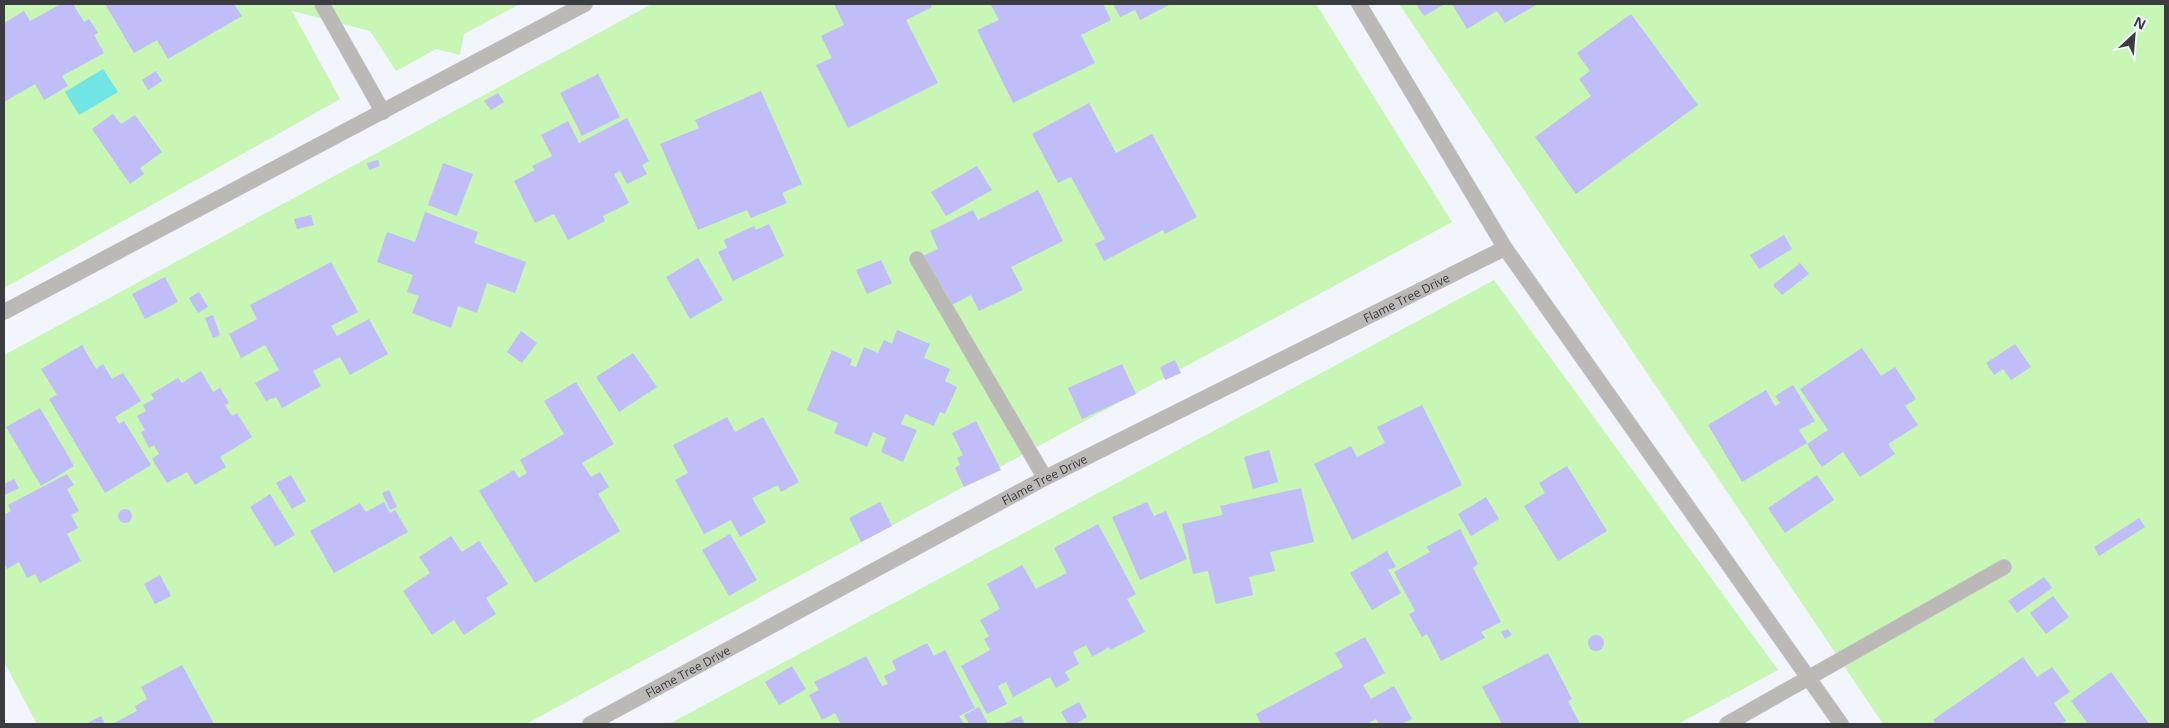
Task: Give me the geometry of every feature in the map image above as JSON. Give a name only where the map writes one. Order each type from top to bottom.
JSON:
[{"type":"street","points":[[322,4],[383,112]]},
{"type":"street","points":[[4,312],[585,4]]},
{"type":"street","points":[[1359,4],[1505,248],[1841,724]]},
{"type":"street","name":"Flame Tree Drive","points":[[590,724],[1045,478],[1505,248]]},
{"type":"street","points":[[916,259],[1045,478]]},
{"type":"street","points":[[1727,724],[1810,679],[2004,567]]},
{"type":"green space","points":[[4,4],[520,4],[464,34],[460,55],[436,49],[396,71],[370,31],[292,11],[340,99],[4,288]]},
{"type":"green space","points":[[652,4],[1316,4],[1452,222],[526,724],[37,724],[4,662],[4,355]]},
{"type":"green space","points":[[1399,4],[2165,4],[2165,724],[1883,724]]},
{"type":"green space","points":[[1494,280],[1778,670],[1678,724],[669,724]]},
{"type":"water","points":[[103,69],[118,92],[79,115],[65,92]]},
{"type":"building","points":[[61,4],[73,4],[84,22],[89,19],[98,33],[94,35],[104,53],[62,76],[68,86],[44,100],[35,84],[4,102],[4,23],[24,11],[30,21]]},
{"type":"building","points":[[105,4],[234,4],[242,16],[168,59],[157,40],[134,53]]},
{"type":"building","points":[[834,4],[930,4],[932,7],[906,20],[938,83],[848,128],[816,65],[832,58],[821,36],[844,25]]},
{"type":"building","points":[[1103,4],[1111,20],[1081,35],[1095,63],[1013,103],[977,30],[999,20],[991,5]]},
{"type":"building","points":[[1113,4],[1171,4],[1140,20],[1135,10],[1120,17]]},
{"type":"building","points":[[1416,4],[1445,4],[1424,16]]},
{"type":"building","points":[[1452,4],[1538,4],[1505,23],[1497,11],[1467,29]]},
{"type":"building","points":[[1631,14],[1698,105],[1576,194],[1535,137],[1591,96],[1579,79],[1590,71],[1577,53]]},
{"type":"building","points":[[156,71],[162,81],[148,90],[142,80]]},
{"type":"building","points":[[598,74],[620,117],[582,136],[560,93]]},
{"type":"building","points":[[761,91],[802,184],[782,193],[787,203],[751,218],[747,210],[698,230],[660,144],[699,128],[695,120]]},
{"type":"building","points":[[498,93],[504,102],[491,110],[484,101]]},
{"type":"building","points":[[1089,103],[1116,153],[1152,134],[1197,217],[1165,234],[1163,230],[1104,261],[1095,244],[1105,239],[1071,177],[1058,183],[1032,134]]},
{"type":"building","points":[[113,114],[121,124],[135,115],[162,152],[140,168],[144,174],[130,184],[92,129]]},
{"type":"building","points":[[627,118],[649,161],[642,165],[647,174],[627,184],[620,171],[614,174],[629,203],[603,216],[605,221],[568,240],[554,214],[535,223],[514,181],[535,170],[532,166],[552,156],[541,135],[568,121],[579,143]]},
{"type":"building","points":[[378,160],[380,166],[369,170],[367,163]]},
{"type":"building","points":[[443,163],[473,174],[457,216],[428,205]]},
{"type":"building","points":[[977,166],[992,190],[946,216],[931,192]]},
{"type":"building","points":[[1038,190],[1063,241],[1011,267],[1023,290],[979,311],[971,295],[948,307],[923,256],[938,249],[930,231],[973,210],[978,220]]},
{"type":"building","points":[[425,212],[478,232],[474,243],[526,262],[515,293],[487,283],[477,313],[458,306],[451,328],[412,313],[419,296],[407,292],[413,275],[377,262],[387,232],[415,242]]},
{"type":"building","points":[[311,215],[314,225],[297,229],[294,219]]},
{"type":"building","points":[[769,224],[784,256],[733,281],[718,252],[727,248],[724,240],[754,226],[756,230]]},
{"type":"building","points":[[1784,235],[1792,249],[1759,269],[1750,255]]},
{"type":"building","points":[[698,258],[723,300],[690,319],[666,277]]},
{"type":"building","points":[[881,260],[892,283],[867,294],[856,270]]},
{"type":"building","points":[[331,262],[358,312],[331,326],[337,336],[369,319],[388,354],[350,375],[340,357],[313,371],[321,386],[282,408],[276,397],[266,401],[255,383],[279,370],[265,345],[241,358],[229,334],[257,319],[250,305]]},
{"type":"building","points":[[1800,263],[1809,274],[1782,295],[1773,285]]},
{"type":"building","points":[[165,277],[178,302],[145,319],[132,294]]},
{"type":"building","points":[[199,292],[208,307],[198,313],[189,298]]},
{"type":"building","points":[[213,315],[220,335],[213,338],[205,318]]},
{"type":"building","points":[[897,330],[930,344],[924,358],[950,369],[945,381],[957,387],[945,414],[940,412],[934,426],[905,414],[901,424],[917,430],[903,462],[881,452],[886,438],[873,432],[867,447],[834,433],[838,423],[807,410],[832,350],[852,359],[850,365],[856,367],[864,347],[878,353],[884,340],[892,344]]},
{"type":"building","points":[[521,331],[537,343],[522,363],[507,352]]},
{"type":"building","points":[[2015,344],[2031,367],[2011,380],[2003,369],[1994,375],[1986,363]]},
{"type":"building","points":[[82,345],[96,369],[103,364],[112,379],[123,373],[141,401],[115,417],[119,424],[124,421],[151,465],[105,493],[49,399],[57,395],[41,369]]},
{"type":"building","points":[[1862,348],[1881,376],[1895,367],[1916,399],[1905,406],[1918,425],[1888,444],[1895,454],[1860,477],[1843,452],[1822,467],[1817,460],[1807,444],[1828,430],[1800,389]]},
{"type":"building","points":[[633,353],[657,387],[619,412],[596,377]]},
{"type":"building","points":[[1175,360],[1181,373],[1165,380],[1160,367]]},
{"type":"building","points":[[1122,364],[1136,394],[1082,419],[1068,388]]},
{"type":"building","points":[[201,371],[213,392],[220,388],[229,403],[225,405],[232,416],[237,413],[252,437],[220,457],[226,467],[195,485],[187,472],[167,483],[152,459],[159,454],[154,445],[149,448],[141,432],[145,430],[137,416],[146,411],[143,405],[154,399],[151,394],[178,378],[182,383]]},
{"type":"building","points":[[576,382],[614,444],[582,463],[591,477],[600,472],[609,487],[598,494],[620,531],[535,583],[479,491],[514,470],[519,478],[527,473],[520,460],[564,434],[544,401]]},
{"type":"building","points":[[1793,385],[1815,421],[1799,430],[1807,443],[1742,482],[1708,425],[1766,390],[1775,406],[1780,403],[1775,396]]},
{"type":"building","points":[[1422,405],[1462,485],[1352,540],[1314,464],[1351,446],[1357,457],[1385,443],[1377,427]]},
{"type":"building","points":[[40,408],[74,466],[41,486],[6,427]]},
{"type":"building","points":[[727,417],[735,432],[763,417],[799,482],[781,492],[778,485],[752,498],[766,522],[740,537],[731,520],[704,534],[675,480],[688,473],[673,445]]},
{"type":"building","points":[[976,421],[1001,470],[964,487],[955,468],[960,465],[957,458],[963,455],[952,433]]},
{"type":"building","points":[[1269,450],[1278,482],[1253,489],[1244,457]]},
{"type":"building","points":[[1567,466],[1607,531],[1558,561],[1524,506],[1545,493],[1539,483]]},
{"type":"building","points":[[67,474],[74,485],[67,489],[79,511],[71,515],[78,528],[67,534],[81,561],[40,583],[35,574],[27,578],[19,562],[7,569],[4,563],[4,515],[11,511],[8,505]]},
{"type":"building","points":[[291,475],[306,501],[292,509],[276,483]]},
{"type":"building","points":[[1817,475],[1834,500],[1785,533],[1768,508]]},
{"type":"building","points":[[14,479],[19,488],[5,495],[4,484]]},
{"type":"building","points":[[1301,488],[1314,542],[1270,552],[1275,571],[1249,577],[1253,595],[1216,604],[1208,571],[1193,574],[1182,524],[1223,515],[1220,506]]},
{"type":"building","points":[[389,490],[397,507],[390,510],[382,493]]},
{"type":"building","points":[[270,494],[295,535],[275,547],[250,507]]},
{"type":"building","points":[[1486,497],[1499,519],[1471,536],[1458,514]]},
{"type":"building","points":[[384,502],[390,513],[395,510],[408,532],[334,573],[310,531],[360,503],[366,512]]},
{"type":"building","points":[[880,502],[892,526],[861,542],[849,518]]},
{"type":"building","points":[[1147,502],[1154,516],[1166,511],[1187,559],[1140,580],[1112,517]]},
{"type":"building","points":[[122,509],[128,509],[132,516],[128,523],[122,523],[118,519],[118,513]]},
{"type":"building","points":[[2139,518],[2145,527],[2099,556],[2094,547]]},
{"type":"building","points":[[1098,524],[1136,594],[1127,599],[1145,632],[1110,650],[1109,647],[1092,657],[1086,645],[1073,652],[1079,664],[1065,672],[1070,680],[1056,688],[1050,677],[1013,697],[1006,682],[998,686],[1007,704],[987,714],[961,666],[990,650],[984,639],[989,636],[980,620],[1000,609],[987,584],[1022,565],[1036,589],[1067,573],[1054,548]]},
{"type":"building","points":[[1460,529],[1478,564],[1473,568],[1501,622],[1481,632],[1485,638],[1441,661],[1427,634],[1422,637],[1409,614],[1415,611],[1394,572],[1430,552],[1426,547]]},
{"type":"building","points":[[730,534],[757,580],[729,596],[702,550]]},
{"type":"building","points":[[451,536],[462,552],[479,541],[508,584],[486,598],[496,614],[464,635],[454,620],[432,635],[403,591],[430,573],[419,557]]},
{"type":"building","points":[[1387,551],[1396,567],[1388,570],[1401,593],[1372,610],[1350,573]]},
{"type":"building","points":[[160,575],[171,596],[155,604],[144,584]]},
{"type":"building","points":[[2044,577],[2052,588],[2017,613],[2008,601]]},
{"type":"building","points":[[2053,596],[2069,617],[2046,634],[2030,613]]},
{"type":"building","points":[[1508,629],[1512,635],[1505,639],[1501,632]]},
{"type":"building","points":[[1593,635],[1599,635],[1604,640],[1602,649],[1593,651],[1588,646],[1588,640]]},
{"type":"building","points":[[1365,637],[1385,673],[1363,685],[1371,699],[1394,686],[1412,719],[1401,724],[1379,724],[1376,719],[1366,724],[1261,724],[1256,714],[1343,667],[1335,653]]},
{"type":"building","points":[[927,643],[934,656],[945,650],[975,708],[959,716],[964,724],[841,724],[835,713],[822,720],[809,695],[819,690],[814,682],[866,656],[882,686],[888,684],[884,676],[896,670],[892,661]]},
{"type":"building","points":[[1548,653],[1572,699],[1568,701],[1580,724],[1502,724],[1482,687]]},
{"type":"building","points":[[2023,657],[2037,677],[2052,667],[2070,692],[2054,703],[2066,721],[2061,724],[1936,724],[1933,720]]},
{"type":"building","points":[[182,665],[214,724],[112,724],[137,711],[135,706],[147,699],[141,687]]},
{"type":"building","points":[[792,666],[806,689],[779,705],[765,682]]},
{"type":"building","points":[[2111,672],[2149,724],[2088,724],[2071,701]]},
{"type":"building","points":[[1079,702],[1087,717],[1075,724],[1068,724],[1061,712]]},
{"type":"building","points":[[979,707],[988,724],[969,724],[964,715]]},
{"type":"building","points":[[101,716],[105,724],[86,724]]},
{"type":"building","points":[[1021,716],[1025,724],[1003,724]]}]
